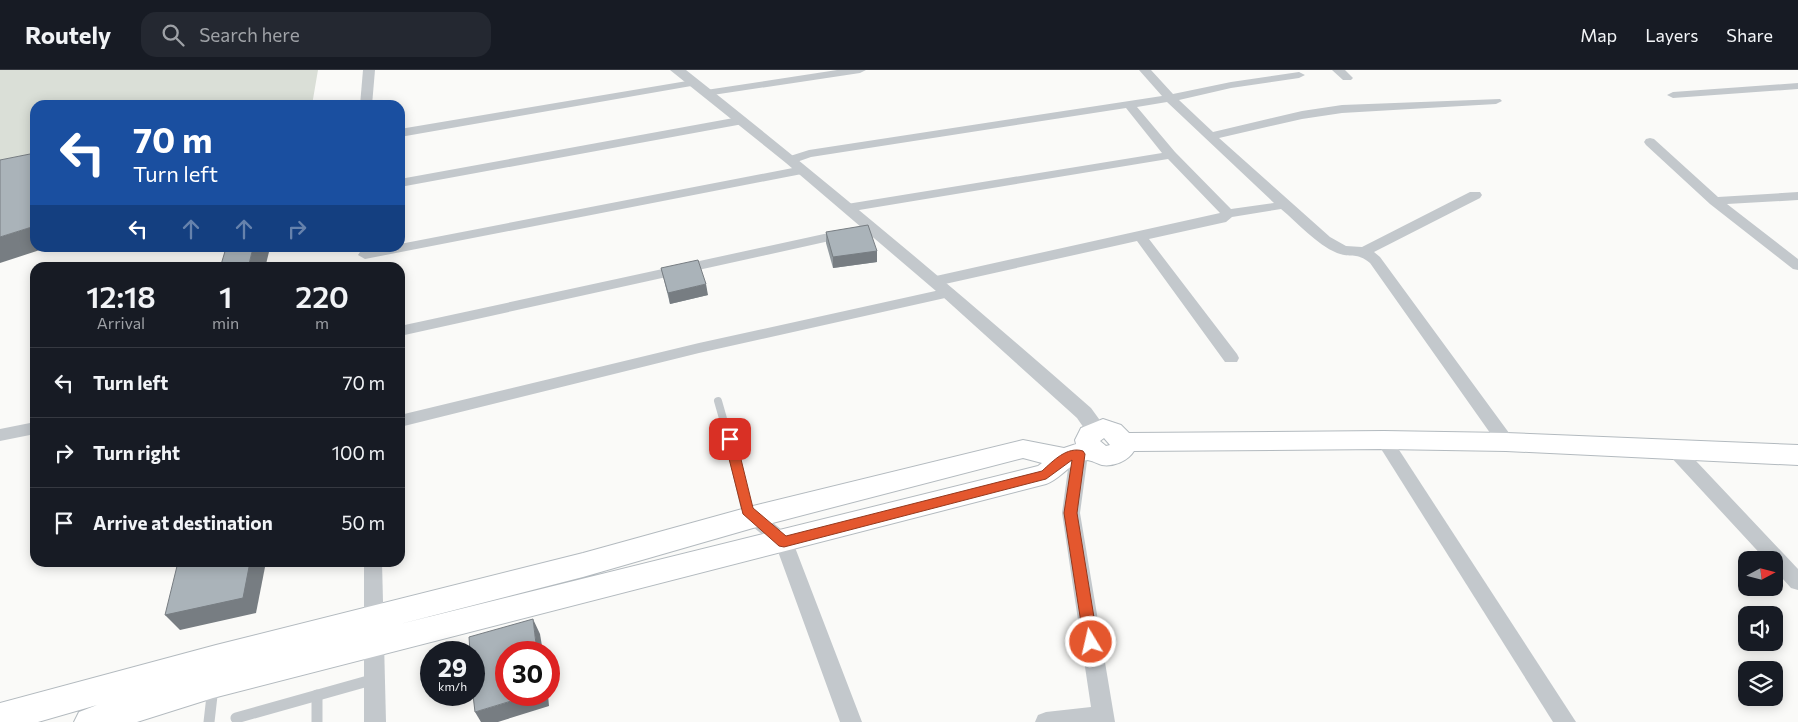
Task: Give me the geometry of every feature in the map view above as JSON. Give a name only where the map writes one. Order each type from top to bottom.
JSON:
[{"type":"main road","points":[[0,718],[216,658],[376,631],[784,542],[1046,474],[1082,448],[1112,431],[1122,442],[1384,440],[1506,442],[1798,455]]},
{"type":"main road","points":[[90,722],[582,565],[753,516],[833,498],[1024,449],[1082,448]]},
{"type":"street","points":[[366,100],[369,70]]},
{"type":"street","points":[[677,70],[739,121],[797,165],[936,282],[1084,413],[1082,448],[1071,513],[1104,719],[1046,722]]},
{"type":"street","points":[[405,132],[699,88],[860,70]]},
{"type":"street","points":[[1146,70],[1170,98],[1284,205],[1326,240],[1343,250],[1364,251],[1474,195]]},
{"type":"street","points":[[1338,70],[1347,78]]},
{"type":"street","points":[[405,248],[797,165],[819,152],[1129,105],[1231,85],[1298,75]]},
{"type":"street","points":[[1673,95],[1798,86]]},
{"type":"street","points":[[1211,136],[1302,115],[1342,109],[1496,101]]},
{"type":"street","points":[[1129,105],[1171,155],[1228,214]]},
{"type":"street","points":[[405,182],[739,121]]},
{"type":"street","points":[[1650,142],[1715,201],[1798,266]]},
{"type":"street","points":[[848,208],[1171,155]]},
{"type":"street","points":[[1715,201],[1798,196]]},
{"type":"street","points":[[936,282],[1221,219],[1228,214],[1284,205]]},
{"type":"street","points":[[405,330],[871,228]]},
{"type":"street","points":[[1141,237],[1231,358]]},
{"type":"street","points":[[1364,251],[1375,260],[1506,442]]},
{"type":"street","points":[[365,257],[388,252]]},
{"type":"street","points":[[405,420],[699,348],[949,293]]},
{"type":"street","points":[[0,435],[30,429]]},
{"type":"street","points":[[1384,440],[1565,722]]},
{"type":"street","points":[[1674,449],[1798,582]]},
{"type":"street","points":[[753,516],[784,542],[851,722]]},
{"type":"street","points":[[373,567],[376,631],[375,722]]},
{"type":"lane","points":[[718,401],[730,439],[747,511],[753,516]]},
{"type":"lane","points":[[236,718],[376,678]]},
{"type":"lane","points":[[209,722],[213,684]]},
{"type":"lane","points":[[317,695],[317,722]]},
{"type":"shaded area","points":[[0,70],[318,70],[313,100],[30,100],[30,156],[0,161]]},
{"type":"building","points":[[30,154],[30,228],[0,237],[0,160]]},
{"type":"building","points":[[868,225],[877,251],[833,257],[826,232]]},
{"type":"building","points":[[225,252],[252,252],[250,262],[222,262]]},
{"type":"building","points":[[698,260],[706,284],[668,293],[661,268]]},
{"type":"building","points":[[177,567],[249,567],[243,598],[165,615]]},
{"type":"building","points":[[533,619],[536,641],[495,641],[495,706],[475,712],[474,706],[485,706],[485,641],[469,641],[469,637]]},
{"type":"route","points":[[730,439],[747,511],[784,542],[1046,474],[1064,458],[1079,454],[1071,513],[1091,642]]}]
